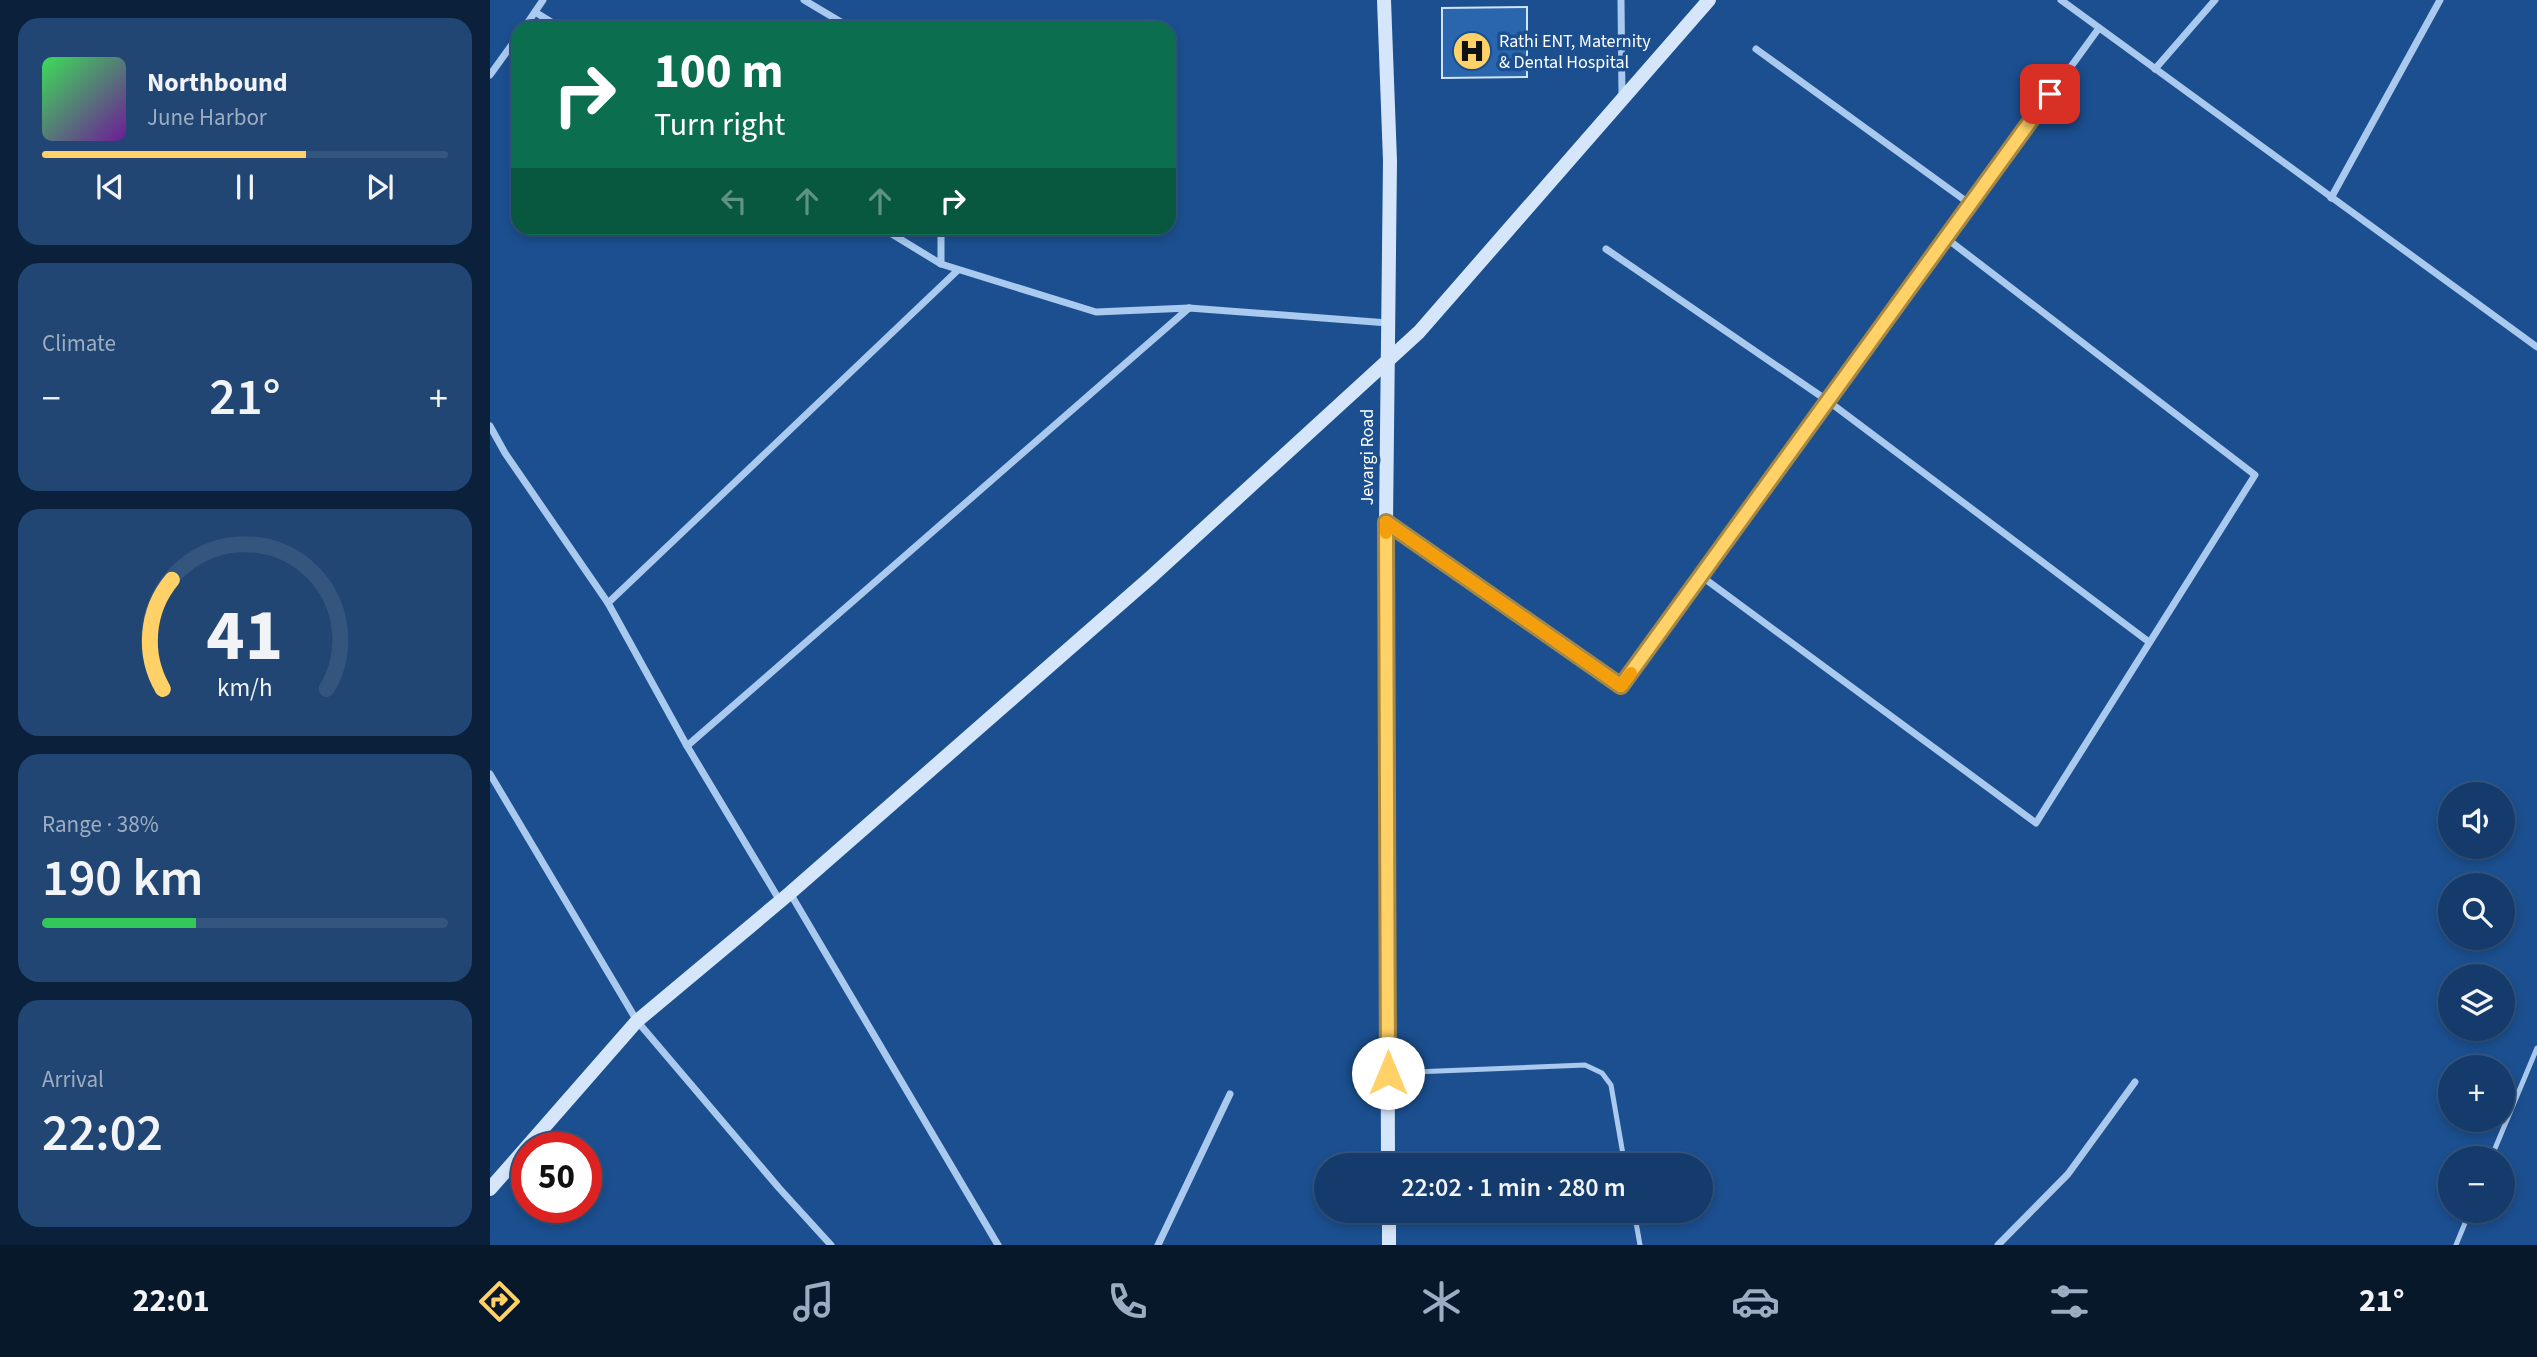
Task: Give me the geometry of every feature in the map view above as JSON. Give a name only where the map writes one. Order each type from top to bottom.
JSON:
[{"type":"street","points":[[529,21],[543,0]]},
{"type":"street","points":[[804,0],[840,21]]},
{"type":"street","name":"Jevargi Road","points":[[1384,0],[1390,161],[1386,522],[1388,1153]]},
{"type":"street","points":[[1621,0],[1622,102]]},
{"type":"street","points":[[490,1189],[637,1021],[785,897],[1152,578],[1419,332],[1709,0]]},
{"type":"street","points":[[2061,0],[2537,347]]},
{"type":"street","points":[[2155,69],[2216,0]]},
{"type":"street","points":[[2331,198],[2440,0]]},
{"type":"street","points":[[535,12],[550,21]]},
{"type":"street","points":[[1386,522],[1621,686],[2099,28]]},
{"type":"street","points":[[490,75],[511,46]]},
{"type":"street","points":[[1756,49],[1970,204]]},
{"type":"street","points":[[893,235],[941,264],[1096,312],[1189,309],[1388,323]]},
{"type":"street","points":[[941,235],[941,264]]},
{"type":"street","points":[[1701,576],[2036,823],[2255,475],[1946,238]]},
{"type":"street","points":[[1606,249],[1828,401],[2149,642]]},
{"type":"street","points":[[608,603],[958,270]]},
{"type":"street","points":[[687,746],[1189,309]]},
{"type":"street","points":[[490,426],[505,453],[608,603],[687,746],[785,897],[998,1245]]},
{"type":"street","points":[[490,774],[637,1021],[831,1245]]},
{"type":"street","points":[[1998,1245],[2068,1174],[2135,1082]]},
{"type":"street","points":[[1158,1245],[1230,1094]]},
{"type":"street","points":[[1389,1223],[1389,1245]]},
{"type":"lane","points":[[2496,1146],[2537,1048]]},
{"type":"lane","points":[[1388,1073],[1585,1065],[1602,1073],[1611,1085],[1623,1153]]},
{"type":"lane","points":[[1636,1223],[1640,1245]]},
{"type":"lane","points":[[2456,1245],[2465,1223]]},
{"type":"building","points":[[1527,7],[1527,77],[1442,78],[1442,8]]},
{"type":"slow traffic","points":[[1386,533],[1386,522],[1621,686],[1631,673]]},
{"type":"place","name":"Rathi ENT, Maternity & Dental Hospital","points":[[1472,51]]},
{"type":"route","points":[[1388,1073],[1386,522],[1621,686],[2050,94]]}]
